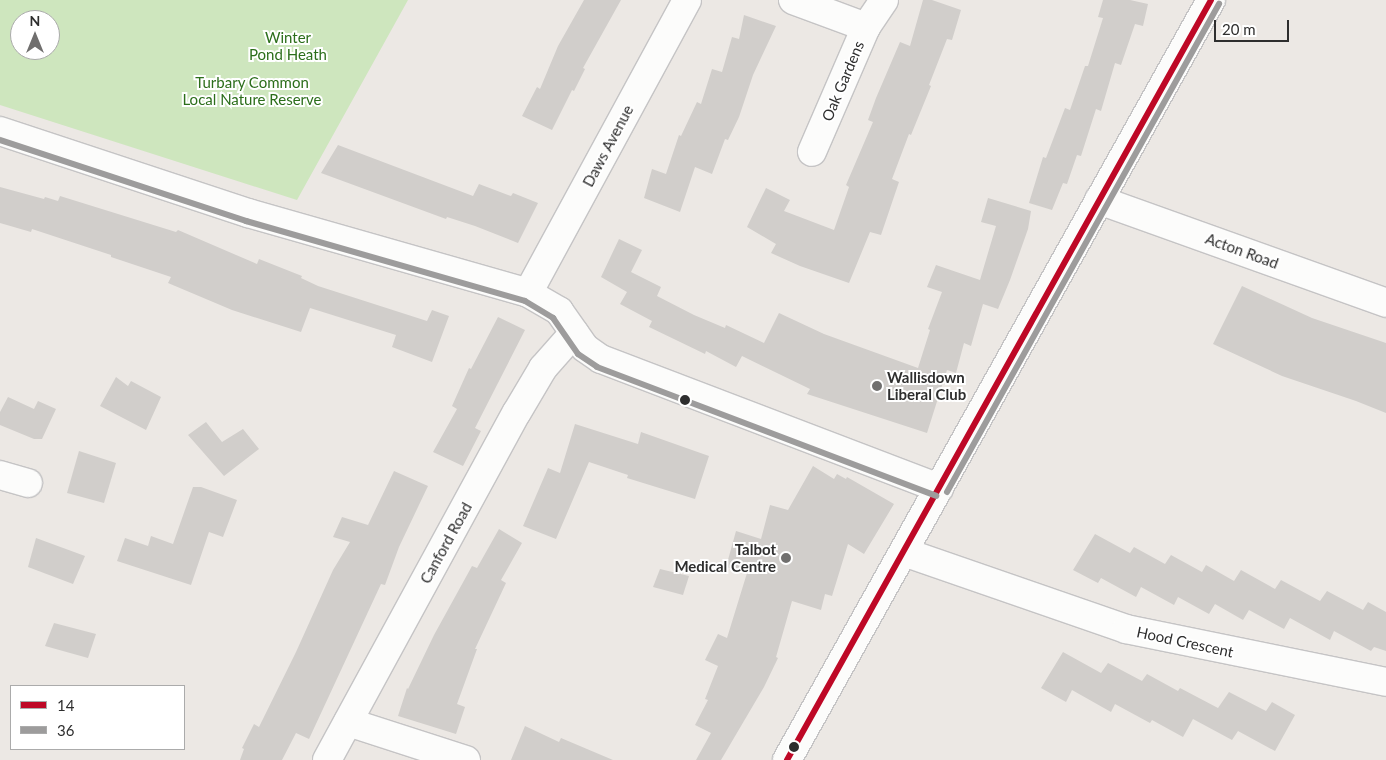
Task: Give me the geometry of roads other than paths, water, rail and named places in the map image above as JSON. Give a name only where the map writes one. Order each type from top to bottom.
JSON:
[{"type":"street","name":"Daws Avenue","points":[[528,293],[687,0]]},
{"type":"street","name":"Oak Gardens","points":[[793,0],[866,27],[812,152]]},
{"type":"street","points":[[866,27],[884,0]]},
{"type":"street","points":[[787,760],[1211,0]]},
{"type":"street","points":[[0,131],[248,213],[528,293],[558,311],[585,348],[601,359],[631,373],[939,488]]},
{"type":"street","name":"Acton Road","points":[[1099,200],[1386,303]]},
{"type":"street","name":"Canford Road","points":[[327,760],[526,397],[543,368],[574,333]]},
{"type":"street","points":[[0,475],[28,483]]},
{"type":"street","name":"Hood Crescent","points":[[904,552],[1126,629],[1386,682]]},
{"type":"street","points":[[348,722],[466,760]]},
{"type":"place","name":"Wallisdown Liberal Club","points":[[877,386]]},
{"type":"place","name":"Talbot Medical Centre","points":[[786,558]]},
{"type":"park label","name":"Winter Pond Heath","points":[[288,46]]},
{"type":"park label","name":"Turbary Common Local Nature Reserve","points":[[252,90]]}]
